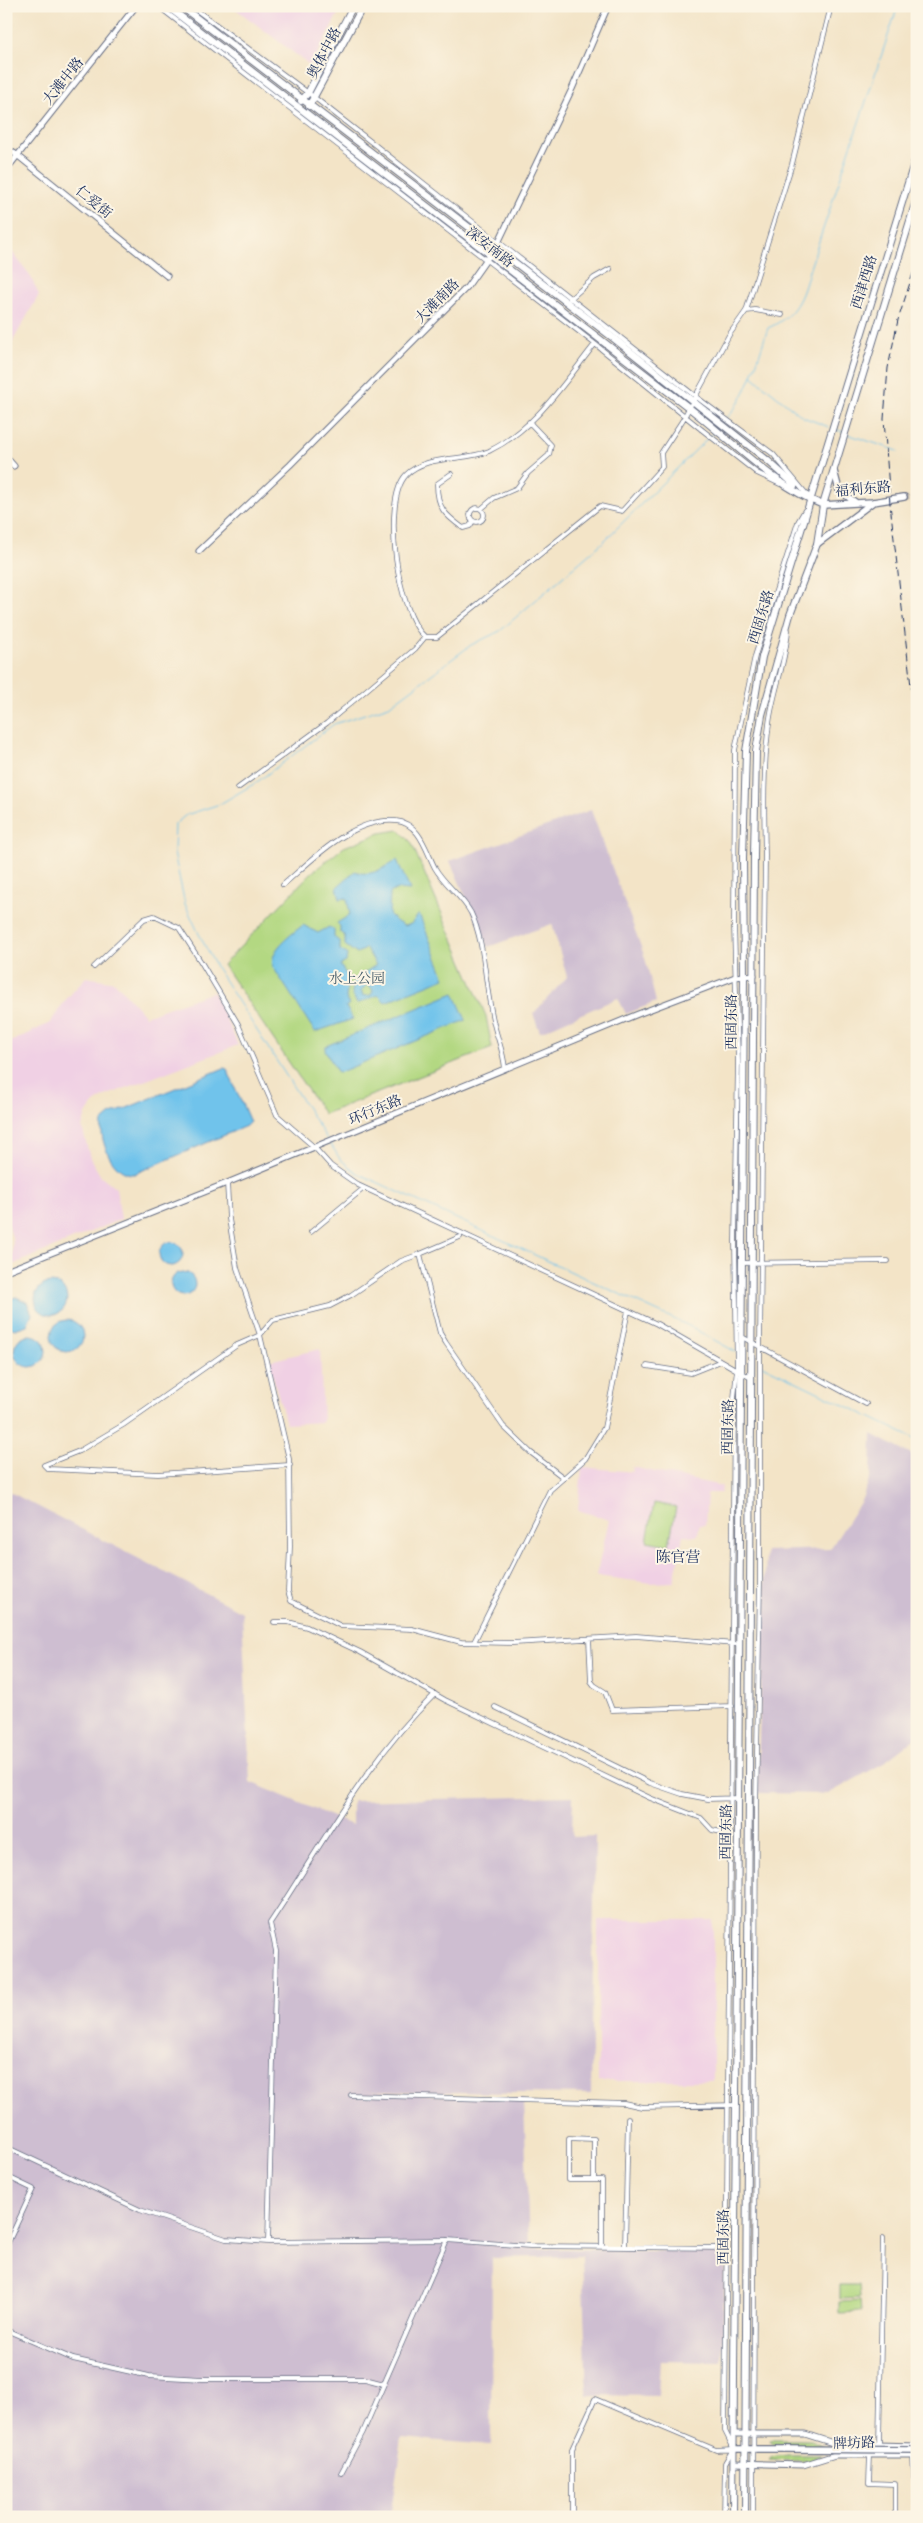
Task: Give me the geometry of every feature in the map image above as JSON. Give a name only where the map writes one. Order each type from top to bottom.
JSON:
[{"type":"main road","name":"深安南路","points":[[168,6],[298,105],[489,257],[692,401]]},
{"type":"main road","name":"深安南路","points":[[181,6],[568,300],[768,460],[811,500]]},
{"type":"main road","name":"奥体中路","points":[[298,105],[308,93],[353,6]]},
{"type":"main road","name":"奥体中路","points":[[305,111],[314,98],[363,6]]},
{"type":"main road","name":"西津西路","points":[[836,418],[917,154]]},
{"type":"main road","name":"西津西路","points":[[848,423],[917,198]]},
{"type":"main road","name":"深安南路","points":[[713,417],[762,467],[811,500]]},
{"type":"main road","name":"西固东路","points":[[733,2517],[736,2260],[733,2105],[735,1834],[739,1798],[736,1644],[743,1172],[743,858],[746,751],[762,657],[836,418]]},
{"type":"main road","name":"西固东路","points":[[745,2517],[745,2449],[749,2434],[746,2261],[756,751],[762,715],[790,615],[817,544],[823,505],[848,423]]},
{"type":"main road","points":[[834,471],[839,490],[855,502]]},
{"type":"main road","name":"福利东路","points":[[823,505],[873,502],[904,497]]},
{"type":"main road","points":[[811,500],[823,505]]},
{"type":"main road","points":[[817,544],[873,502]]},
{"type":"main road","points":[[743,1172],[753,1172]]},
{"type":"main road","points":[[736,2260],[746,2261]]},
{"type":"main road","name":"牌坊路","points":[[734,2449],[916,2453]]},
{"type":"street","name":"大滩中路","points":[[6,170],[136,6]]},
{"type":"street","name":"深安南路","points":[[158,6],[489,257],[757,473],[811,500]]},
{"type":"street","name":"深安南路","points":[[191,6],[308,93],[497,245]]},
{"type":"street","name":"大滩南路","points":[[199,551],[290,465],[467,287],[497,245],[572,89],[608,6]]},
{"type":"street","points":[[238,788],[327,723],[415,649],[425,638],[437,637],[600,506],[622,511],[662,467],[660,453],[684,415],[729,335],[746,311],[792,164],[831,6]]},
{"type":"street","name":"仁爱街","points":[[6,148],[17,154],[167,276]]},
{"type":"street","points":[[568,300],[594,278],[610,269]]},
{"type":"street","points":[[746,311],[755,310],[782,315]]},
{"type":"street","points":[[425,638],[412,616],[400,586],[395,558],[395,512],[404,478],[413,469],[423,465],[486,452],[529,422],[540,414],[595,344]]},
{"type":"street","name":"深安南路","points":[[713,417],[773,454],[811,500]]},
{"type":"street","points":[[473,521],[470,516],[471,511],[476,508],[481,509],[494,498],[517,488],[528,473],[549,455],[551,445],[529,422]]},
{"type":"street","points":[[6,457],[14,466]]},
{"type":"street","points":[[450,474],[437,484],[437,494],[444,515],[463,528],[470,526],[473,521]]},
{"type":"street","points":[[811,500],[798,522],[755,656],[735,750],[738,1061],[735,1241],[740,1341],[752,1345],[866,1404]]},
{"type":"street","points":[[473,521],[479,522],[483,519],[484,514],[481,509]]},
{"type":"street","points":[[753,2517],[753,2449],[749,2434],[762,1263],[765,756],[773,704],[787,650],[790,615]]},
{"type":"street","points":[[283,885],[337,840],[357,828],[397,821],[414,829],[436,870],[470,912],[479,937],[495,1028],[502,1046],[506,1068]]},
{"type":"street","points":[[94,967],[144,919],[154,916],[179,928],[238,1024],[277,1115],[294,1131],[316,1146],[331,1166],[364,1188],[657,1324],[721,1361],[739,1369],[752,1379]]},
{"type":"street","points":[[754,975],[764,975]]},
{"type":"street","name":"环行东路","points":[[6,1270],[226,1183],[638,1014],[736,977],[754,975]]},
{"type":"street","points":[[226,1183],[229,1219],[238,1268],[260,1335],[290,1465],[288,1591],[291,1601],[341,1626],[412,1630],[461,1642],[513,1643],[636,1636],[736,1644],[732,1706],[731,1799],[735,1834],[712,1830],[701,1818],[650,1798],[434,1694],[360,1652],[307,1627],[288,1622],[274,1622]]},
{"type":"street","points":[[311,1232],[364,1188]]},
{"type":"street","points":[[290,1465],[158,1474],[48,1470],[44,1465],[79,1451],[123,1425],[237,1345],[260,1335],[273,1320],[330,1306],[351,1295],[402,1261],[460,1236]]},
{"type":"street","points":[[420,1254],[440,1333],[446,1343],[503,1426],[530,1452],[564,1478]]},
{"type":"street","points":[[742,1263],[888,1262]]},
{"type":"street","points":[[474,1642],[550,1490],[592,1450],[604,1428],[628,1311]]},
{"type":"street","points":[[647,1366],[691,1373],[721,1361]]},
{"type":"street","points":[[589,1639],[591,1681],[594,1686],[605,1692],[612,1710],[732,1706]]},
{"type":"street","points":[[268,2242],[276,1951],[270,1923],[322,1839],[380,1756],[407,1721],[434,1694]]},
{"type":"street","points":[[495,1707],[650,1783],[682,1794],[708,1799],[739,1798]]},
{"type":"street","points":[[351,2095],[624,2103],[642,2107],[733,2105],[727,2248],[725,2431],[734,2449]]},
{"type":"street","points":[[625,2246],[628,2118]]},
{"type":"street","points":[[594,2180],[594,2138],[569,2138],[569,2180],[594,2180],[602,2180],[602,2246]]},
{"type":"street","points":[[6,2147],[140,2210],[226,2239],[268,2242],[447,2240],[530,2246],[736,2248]]},
{"type":"street","points":[[6,2176],[33,2189],[6,2247]]},
{"type":"street","points":[[879,2450],[883,2238]]},
{"type":"street","points":[[341,2473],[363,2432],[447,2240]]},
{"type":"street","points":[[6,2330],[73,2359],[149,2376],[202,2380],[365,2379],[384,2384]]},
{"type":"street","points":[[572,2517],[572,2448],[595,2399],[716,2450],[734,2449]]},
{"type":"street","name":"牌坊路","points":[[734,2434],[805,2434],[836,2444],[916,2453]]},
{"type":"street","name":"牌坊路","points":[[734,2463],[803,2465],[829,2456],[870,2455],[879,2450],[917,2446]]},
{"type":"street","points":[[724,2517],[725,2463],[734,2449]]},
{"type":"street","points":[[916,2453],[914,2478],[917,2482]]},
{"type":"street","points":[[870,2455],[869,2483],[895,2484],[895,2517]]},
{"type":"shaded area","points":[[232,6],[342,6],[311,66]]},
{"type":"shaded area","points":[[6,244],[30,275],[39,295],[6,353]]},
{"type":"shaded area","points":[[591,810],[645,958],[656,1002],[626,1014],[618,998],[540,1032],[533,1014],[567,977],[552,924],[488,947],[450,861]]},
{"type":"shaded area","points":[[86,977],[115,982],[145,1016],[213,992],[238,1045],[105,1096],[94,1103],[86,1114],[82,1127],[90,1158],[100,1175],[116,1188],[121,1219],[12,1265],[13,1240],[6,1218],[6,1044],[50,1023],[64,1002]]},
{"type":"shaded area","points":[[320,1349],[323,1422],[286,1424],[269,1361]]},
{"type":"shaded area","points":[[872,1434],[917,1458],[917,1737],[882,1764],[828,1794],[757,1793],[766,1551],[830,1549],[861,1501],[871,1476]]},
{"type":"shaded area","points":[[582,1467],[633,1472],[632,1467],[722,1486],[721,1493],[707,1493],[705,1525],[700,1525],[697,1536],[683,1535],[674,1582],[651,1583],[596,1576],[609,1520],[578,1510]]},
{"type":"shaded area","points":[[6,1490],[242,1612],[250,1782],[352,1825],[352,1801],[573,1796],[572,1837],[595,1836],[591,2094],[366,2091],[524,2100],[529,2248],[725,2253],[722,2362],[660,2361],[658,2396],[587,2395],[582,2256],[492,2258],[491,2445],[402,2438],[390,2517],[6,2517]]},
{"type":"shaded area","points":[[598,1920],[713,1920],[713,2081],[598,2081]]},
{"type":"green space","name":"水上公园","points":[[399,830],[411,842],[486,1016],[492,1048],[324,1114],[223,965],[310,874],[344,847],[380,833]]},
{"type":"green space","points":[[654,1503],[676,1507],[669,1545],[647,1541]]},
{"type":"green space","points":[[840,2285],[859,2285],[860,2298],[840,2299]]},
{"type":"green space","points":[[860,2301],[861,2312],[839,2313],[839,2302]]},
{"type":"green space","points":[[770,2440],[810,2440],[823,2446],[773,2444]]},
{"type":"green space","points":[[822,2455],[809,2461],[769,2460],[772,2457]]},
{"type":"water","points":[[397,860],[410,890],[397,889],[390,893],[389,914],[404,926],[411,924],[419,914],[445,978],[385,1002],[378,995],[357,1004],[352,993],[354,980],[376,965],[366,948],[357,954],[345,945],[345,936],[340,932],[340,926],[337,923],[350,915],[347,898],[340,899],[337,887],[355,871],[372,873]],"holes":[[[367,985],[373,991],[371,995],[363,996],[361,991]]]},
{"type":"water","points":[[303,925],[318,933],[329,927],[334,930],[334,937],[340,942],[340,950],[347,954],[346,962],[340,965],[348,977],[346,998],[349,1004],[346,1007],[353,1019],[315,1032],[273,967],[274,954],[277,949]]},
{"type":"water","points":[[454,993],[466,1020],[338,1073],[325,1050],[326,1046]]},
{"type":"water","points":[[224,1068],[227,1069],[250,1122],[246,1126],[134,1174],[126,1173],[113,1163],[105,1147],[102,1129],[102,1122],[110,1115]]},
{"type":"water","points":[[171,1242],[180,1245],[183,1254],[180,1263],[171,1266],[162,1263],[159,1254],[162,1245]]},
{"type":"water","points":[[183,1272],[192,1275],[195,1284],[192,1293],[183,1296],[174,1293],[171,1284],[174,1275]]},
{"type":"water","points":[[51,1283],[57,1284],[62,1288],[66,1293],[66,1305],[62,1310],[57,1314],[51,1315],[45,1314],[40,1310],[36,1305],[35,1299],[36,1293],[40,1288],[45,1284]]},
{"type":"water","points":[[16,1297],[27,1302],[32,1314],[27,1325],[15,1329],[6,1326],[6,1300]]},
{"type":"water","points":[[67,1320],[73,1321],[78,1325],[82,1330],[82,1342],[78,1347],[73,1351],[67,1352],[61,1351],[56,1347],[52,1342],[51,1336],[52,1330],[56,1325],[61,1321]]},
{"type":"water","points":[[30,1335],[36,1336],[41,1340],[45,1345],[45,1357],[41,1362],[36,1366],[30,1367],[24,1366],[19,1362],[15,1357],[14,1351],[15,1345],[19,1340],[24,1336]]},
{"type":"waterway","points":[[727,418],[747,387],[768,328],[785,318],[796,306],[800,298],[898,6]]},
{"type":"waterway","points":[[752,376],[803,417],[829,427]]},
{"type":"waterway","points":[[835,429],[843,432]]},
{"type":"waterway","points":[[327,1139],[216,967],[199,934],[185,904],[174,853],[175,824],[186,815],[220,804],[257,782],[334,724],[389,706],[471,645],[500,631],[602,543],[714,432]]},
{"type":"waterway","points":[[847,434],[898,451]]},
{"type":"waterway","points":[[330,1143],[340,1159],[357,1173],[689,1326],[736,1352]]},
{"type":"waterway","points":[[762,1365],[917,1440]]},
{"type":"tunnel","points":[[904,497],[917,496]]},
{"type":"railway","points":[[917,261],[898,320],[888,368],[884,419],[890,504],[917,738]]},
{"type":"district","name":"陈官营","points":[[678,1557]]}]
